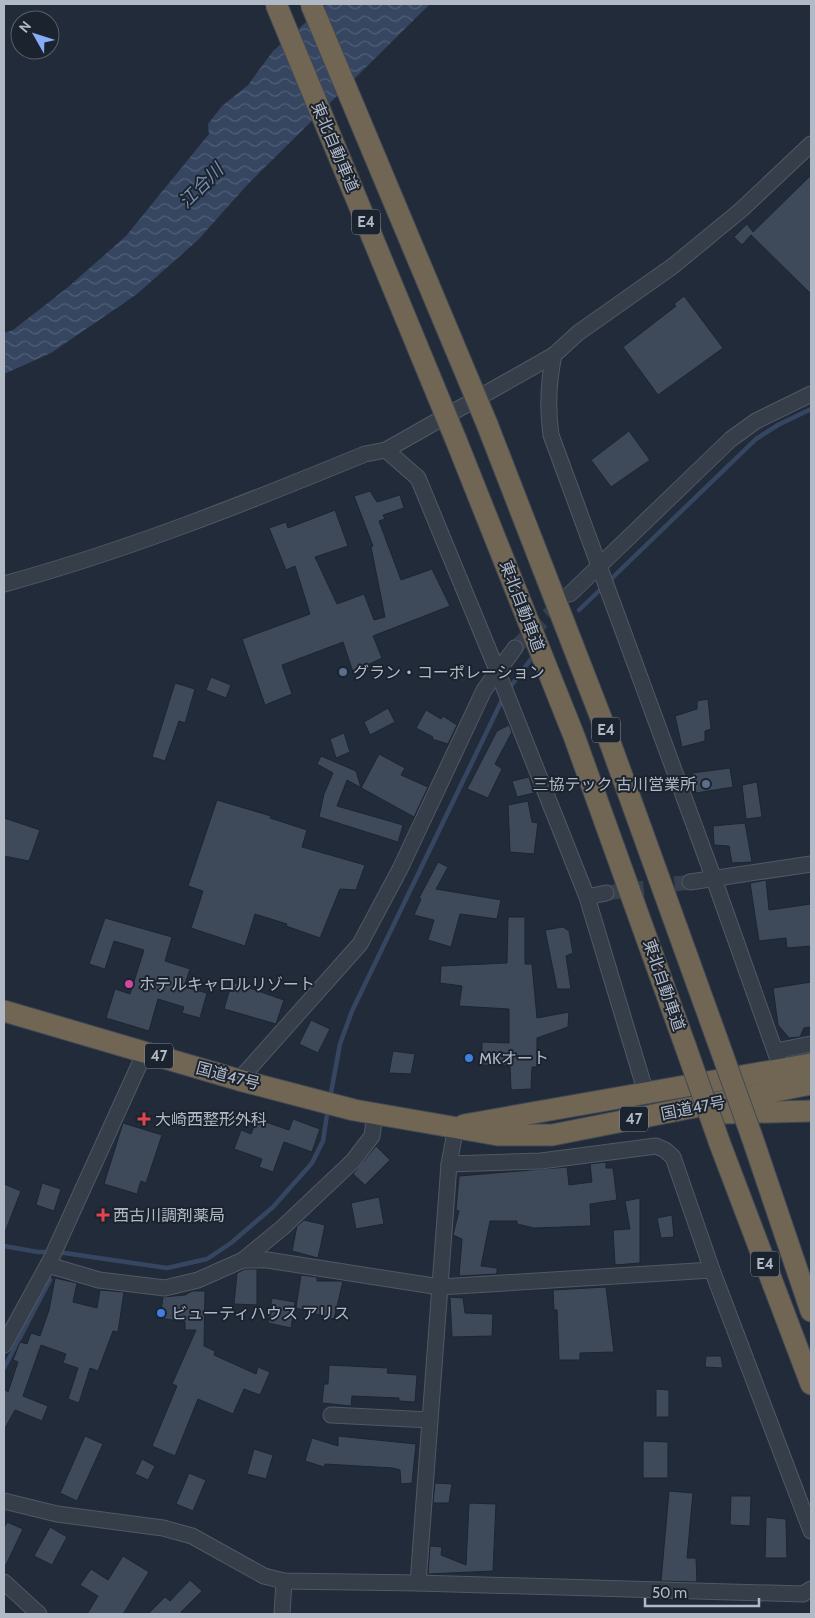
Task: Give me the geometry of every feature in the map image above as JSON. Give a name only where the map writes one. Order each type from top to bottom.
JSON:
[{"type":"highway","name":"東北自動車道","points":[[276,4],[456,440],[574,736],[720,1144],[811,1384]]},
{"type":"highway","name":"東北自動車道","points":[[311,4],[487,424],[603,723],[717,1039],[811,1311]]},
{"type":"highway","name":"国道47号","points":[[4,1011],[239,1080],[315,1098],[354,1110],[456,1126],[498,1135],[552,1136],[811,1084]]},
{"type":"highway","name":"国道47号","points":[[456,1126],[646,1093],[778,1060],[811,1064]]},
{"type":"highway","points":[[674,1112],[754,1114],[811,1111]]},
{"type":"highway","points":[[752,1138],[811,1277]]},
{"type":"highway","points":[[798,1351],[811,1400]]},
{"type":"street","points":[[4,584],[134,545],[196,523],[364,454],[386,450],[554,355],[578,333],[673,266],[741,210],[811,144]]},
{"type":"street","points":[[554,355],[549,382],[548,410],[551,435],[602,579],[714,879],[778,1060],[811,1044]]},
{"type":"street","points":[[570,594],[602,579],[730,439],[756,421],[811,394]]},
{"type":"street","points":[[386,450],[418,478],[506,692],[587,897],[646,1093]]},
{"type":"street","points":[[239,1080],[360,944],[400,869],[484,690],[515,648]]},
{"type":"street","points":[[690,882],[811,864]]},
{"type":"street","points":[[587,897],[606,893]]},
{"type":"street","points":[[4,1345],[52,1256],[145,1052]]},
{"type":"street","points":[[52,1256],[99,1280],[165,1288],[198,1280],[243,1260],[282,1228],[353,1161],[372,1136],[375,1114]]},
{"type":"street","points":[[418,1583],[449,1164],[456,1126]]},
{"type":"street","points":[[449,1164],[541,1161],[656,1146],[673,1156],[712,1270],[811,1531]]},
{"type":"street","points":[[243,1260],[267,1260],[440,1287],[712,1270]]},
{"type":"street","points":[[331,1415],[430,1420]]},
{"type":"street","points":[[4,1501],[57,1514],[163,1528],[192,1536],[264,1576],[284,1581],[803,1594],[811,1589]]},
{"type":"street","points":[[282,1614],[284,1581]]},
{"type":"street","points":[[4,1582],[39,1614]]},
{"type":"water","name":"江合川","points":[[327,4],[430,4],[247,185],[198,240],[137,294],[51,353],[4,374],[4,333],[13,330],[67,288],[126,236],[209,134],[208,124],[222,106],[248,85],[273,51]]},
{"type":"building","points":[[811,175],[811,294],[751,235],[742,245],[734,237],[747,224],[753,232]]},
{"type":"building","points":[[684,296],[723,348],[658,395],[623,347],[676,306],[674,304]]},
{"type":"building","points":[[629,431],[650,460],[611,487],[591,460]]},
{"type":"building","points":[[370,491],[377,502],[400,495],[404,508],[383,515],[385,519],[379,521],[401,580],[432,569],[450,606],[373,636],[382,658],[353,672],[343,642],[282,665],[292,694],[265,705],[242,639],[310,614],[295,566],[286,570],[269,528],[286,522],[288,528],[335,510],[348,546],[315,557],[337,604],[364,594],[374,620],[385,617],[371,547],[373,546],[354,496]]},
{"type":"building","points":[[211,677],[231,685],[226,698],[206,690]]},
{"type":"building","points":[[175,683],[195,689],[185,723],[179,721],[165,761],[152,757]]},
{"type":"building","points":[[708,699],[711,729],[705,731],[705,741],[682,747],[675,716],[697,709],[697,701]]},
{"type":"building","points":[[388,708],[395,722],[370,735],[364,722]]},
{"type":"building","points":[[426,710],[441,719],[443,716],[457,725],[448,744],[432,739],[433,737],[416,728]]},
{"type":"building","points":[[509,725],[512,732],[495,764],[502,769],[488,798],[467,789],[497,731]]},
{"type":"building","points":[[344,733],[350,752],[336,758],[330,739]]},
{"type":"building","points":[[379,754],[405,768],[401,775],[428,787],[414,817],[361,788]]},
{"type":"building","points":[[321,756],[356,771],[361,788],[347,780],[337,806],[403,825],[398,842],[319,817],[324,794],[333,773],[317,764]]},
{"type":"building","points":[[730,768],[733,787],[696,793],[692,773]]},
{"type":"building","points":[[529,777],[534,793],[517,797],[512,781]]},
{"type":"building","points":[[757,782],[762,817],[746,819],[742,785]]},
{"type":"building","points":[[217,800],[271,816],[270,818],[307,830],[302,847],[365,865],[356,890],[340,889],[320,938],[286,926],[287,924],[255,914],[245,946],[191,928],[203,891],[188,886]]},
{"type":"building","points":[[528,801],[532,822],[538,823],[534,854],[510,852],[508,805]]},
{"type":"building","points":[[4,818],[40,830],[29,861],[4,856]]},
{"type":"building","points":[[745,823],[752,862],[732,863],[729,846],[714,845],[713,826]]},
{"type":"building","points":[[438,862],[448,867],[436,889],[501,900],[497,919],[460,914],[451,947],[428,940],[434,920],[414,915],[421,899],[419,898]]},
{"type":"building","points":[[766,880],[769,910],[811,904],[811,946],[787,948],[786,938],[759,941],[750,883]]},
{"type":"building","points":[[508,917],[525,917],[525,964],[532,964],[537,1018],[569,1012],[568,1027],[537,1038],[537,1067],[532,1067],[531,1089],[511,1090],[510,1066],[482,1065],[482,1042],[509,1043],[509,1009],[459,1006],[462,986],[440,983],[441,966],[507,963]]},
{"type":"building","points":[[105,918],[172,937],[165,961],[190,969],[184,987],[207,993],[200,1018],[182,1013],[184,1007],[158,999],[149,1031],[106,1018],[115,989],[130,994],[144,950],[114,941],[105,969],[89,964]]},
{"type":"building","points":[[563,927],[569,931],[573,953],[566,956],[571,989],[557,989],[545,930]]},
{"type":"building","points":[[232,982],[284,1000],[276,1024],[224,1009]]},
{"type":"building","points":[[811,982],[811,1027],[804,1028],[800,1037],[789,1038],[778,1025],[773,988]]},
{"type":"building","points":[[311,1020],[330,1029],[318,1053],[299,1044]]},
{"type":"building","points":[[393,1051],[415,1054],[411,1074],[389,1073]]},
{"type":"building","points":[[257,1119],[289,1130],[293,1119],[320,1129],[312,1152],[284,1142],[273,1172],[259,1167],[262,1159],[234,1149],[241,1130],[251,1134]]},
{"type":"building","points":[[123,1123],[162,1135],[146,1183],[141,1181],[137,1194],[104,1184]]},
{"type":"building","points":[[376,1146],[390,1160],[365,1185],[353,1174]]},
{"type":"building","points":[[606,1162],[606,1168],[613,1168],[617,1200],[590,1204],[591,1226],[534,1228],[517,1224],[517,1221],[490,1221],[481,1266],[497,1268],[497,1274],[459,1276],[462,1239],[453,1235],[459,1211],[456,1210],[459,1176],[567,1167],[569,1185],[592,1182],[590,1164]]},
{"type":"building","points":[[42,1183],[61,1189],[54,1211],[36,1205]]},
{"type":"building","points":[[4,1184],[21,1191],[5,1232],[4,1232]]},
{"type":"building","points":[[379,1197],[384,1224],[356,1229],[351,1203]]},
{"type":"building","points":[[640,1198],[640,1263],[615,1265],[613,1230],[630,1229],[625,1201]]},
{"type":"building","points":[[672,1215],[674,1237],[661,1238],[657,1218]]},
{"type":"building","points":[[304,1220],[325,1225],[318,1258],[292,1251],[297,1226]]},
{"type":"building","points":[[245,1269],[257,1269],[257,1305],[234,1304],[237,1273]]},
{"type":"building","points":[[301,1275],[317,1277],[317,1281],[343,1281],[334,1319],[296,1308]]},
{"type":"building","points":[[55,1278],[77,1283],[73,1302],[97,1308],[100,1290],[124,1292],[118,1332],[113,1331],[98,1371],[90,1368],[79,1403],[68,1399],[78,1368],[63,1363],[66,1354],[41,1345],[23,1396],[48,1406],[42,1421],[15,1410],[4,1430],[4,1389],[8,1392],[18,1362],[13,1360],[20,1342],[27,1344],[31,1333],[40,1336],[49,1310]]},
{"type":"building","points":[[606,1287],[614,1352],[580,1353],[580,1360],[559,1360],[557,1310],[554,1310],[553,1290]]},
{"type":"building","points":[[192,1291],[205,1291],[204,1346],[215,1351],[214,1355],[256,1374],[258,1367],[270,1372],[260,1395],[244,1389],[233,1414],[198,1399],[175,1456],[152,1446],[177,1386],[172,1384],[196,1330],[185,1330],[185,1322],[160,1318],[163,1297],[185,1295]]},
{"type":"building","points":[[450,1297],[463,1298],[465,1313],[493,1314],[492,1336],[452,1337]]},
{"type":"building","points":[[272,1298],[295,1302],[291,1328],[268,1323]]},
{"type":"building","points":[[706,1356],[721,1356],[723,1368],[705,1367]]},
{"type":"building","points":[[329,1365],[388,1368],[387,1373],[417,1375],[415,1402],[399,1401],[399,1398],[352,1396],[351,1406],[322,1403],[324,1384],[328,1384]]},
{"type":"building","points":[[656,1389],[669,1390],[669,1417],[656,1417]]},
{"type":"building","points":[[85,1436],[103,1444],[77,1501],[60,1493]]},
{"type":"building","points":[[338,1436],[416,1444],[412,1483],[401,1484],[400,1470],[393,1468],[325,1464],[324,1467],[305,1461],[312,1438],[338,1446]]},
{"type":"building","points":[[643,1441],[668,1442],[668,1478],[643,1478]]},
{"type":"building","points":[[254,1449],[273,1455],[266,1479],[247,1474]]},
{"type":"building","points":[[142,1459],[155,1466],[148,1480],[135,1474]]},
{"type":"building","points":[[189,1473],[206,1480],[193,1511],[176,1504]]},
{"type":"building","points":[[435,1483],[452,1484],[449,1503],[433,1503]]},
{"type":"building","points":[[669,1491],[693,1493],[687,1558],[696,1558],[697,1582],[661,1581]]},
{"type":"building","points":[[731,1496],[751,1496],[750,1526],[730,1525]]},
{"type":"building","points":[[469,1503],[496,1504],[493,1571],[428,1574],[430,1546],[442,1547],[441,1555],[466,1565]]},
{"type":"building","points":[[766,1517],[786,1519],[787,1558],[765,1558]]},
{"type":"building","points":[[7,1522],[23,1529],[4,1569],[4,1528]]},
{"type":"building","points":[[50,1527],[67,1537],[52,1565],[34,1556]]},
{"type":"building","points":[[123,1556],[149,1572],[123,1614],[87,1614],[98,1596],[80,1585],[91,1569],[108,1580]]},
{"type":"building","points":[[190,1580],[202,1591],[181,1612],[183,1614],[148,1614],[165,1597],[170,1601]]},
{"type":"waterway","points":[[609,581],[756,439],[778,425],[811,409]]},
{"type":"waterway","points":[[579,610],[603,587]]},
{"type":"waterway","points":[[508,690],[531,659]]},
{"type":"waterway","points":[[330,1098],[340,1044],[352,1011],[504,696]]},
{"type":"waterway","points":[[58,1252],[167,1268],[207,1259],[231,1243],[273,1207],[312,1163],[323,1141],[328,1108]]},
{"type":"waterway","points":[[4,1246],[38,1252],[50,1252]]},
{"type":"waterway","points":[[4,1368],[50,1280]]},
{"type":"tunnel","points":[[515,648],[564,600]]},
{"type":"tunnel","points":[[606,893],[690,882]]},
{"type":"place","name":"グラン・コーポレーション","points":[[343,672]]},
{"type":"place","name":"三協テック 古川営業所","points":[[706,784]]},
{"type":"place","name":"ホテルキャロルリゾート","points":[[129,984]]},
{"type":"place","name":"MKオート","points":[[469,1058]]},
{"type":"place","name":"大崎西整形外科","points":[[144,1119]]},
{"type":"place","name":"西古川調剤薬局","points":[[103,1215]]},
{"type":"place","name":"ビューティハウス アリス","points":[[161,1313]]}]
